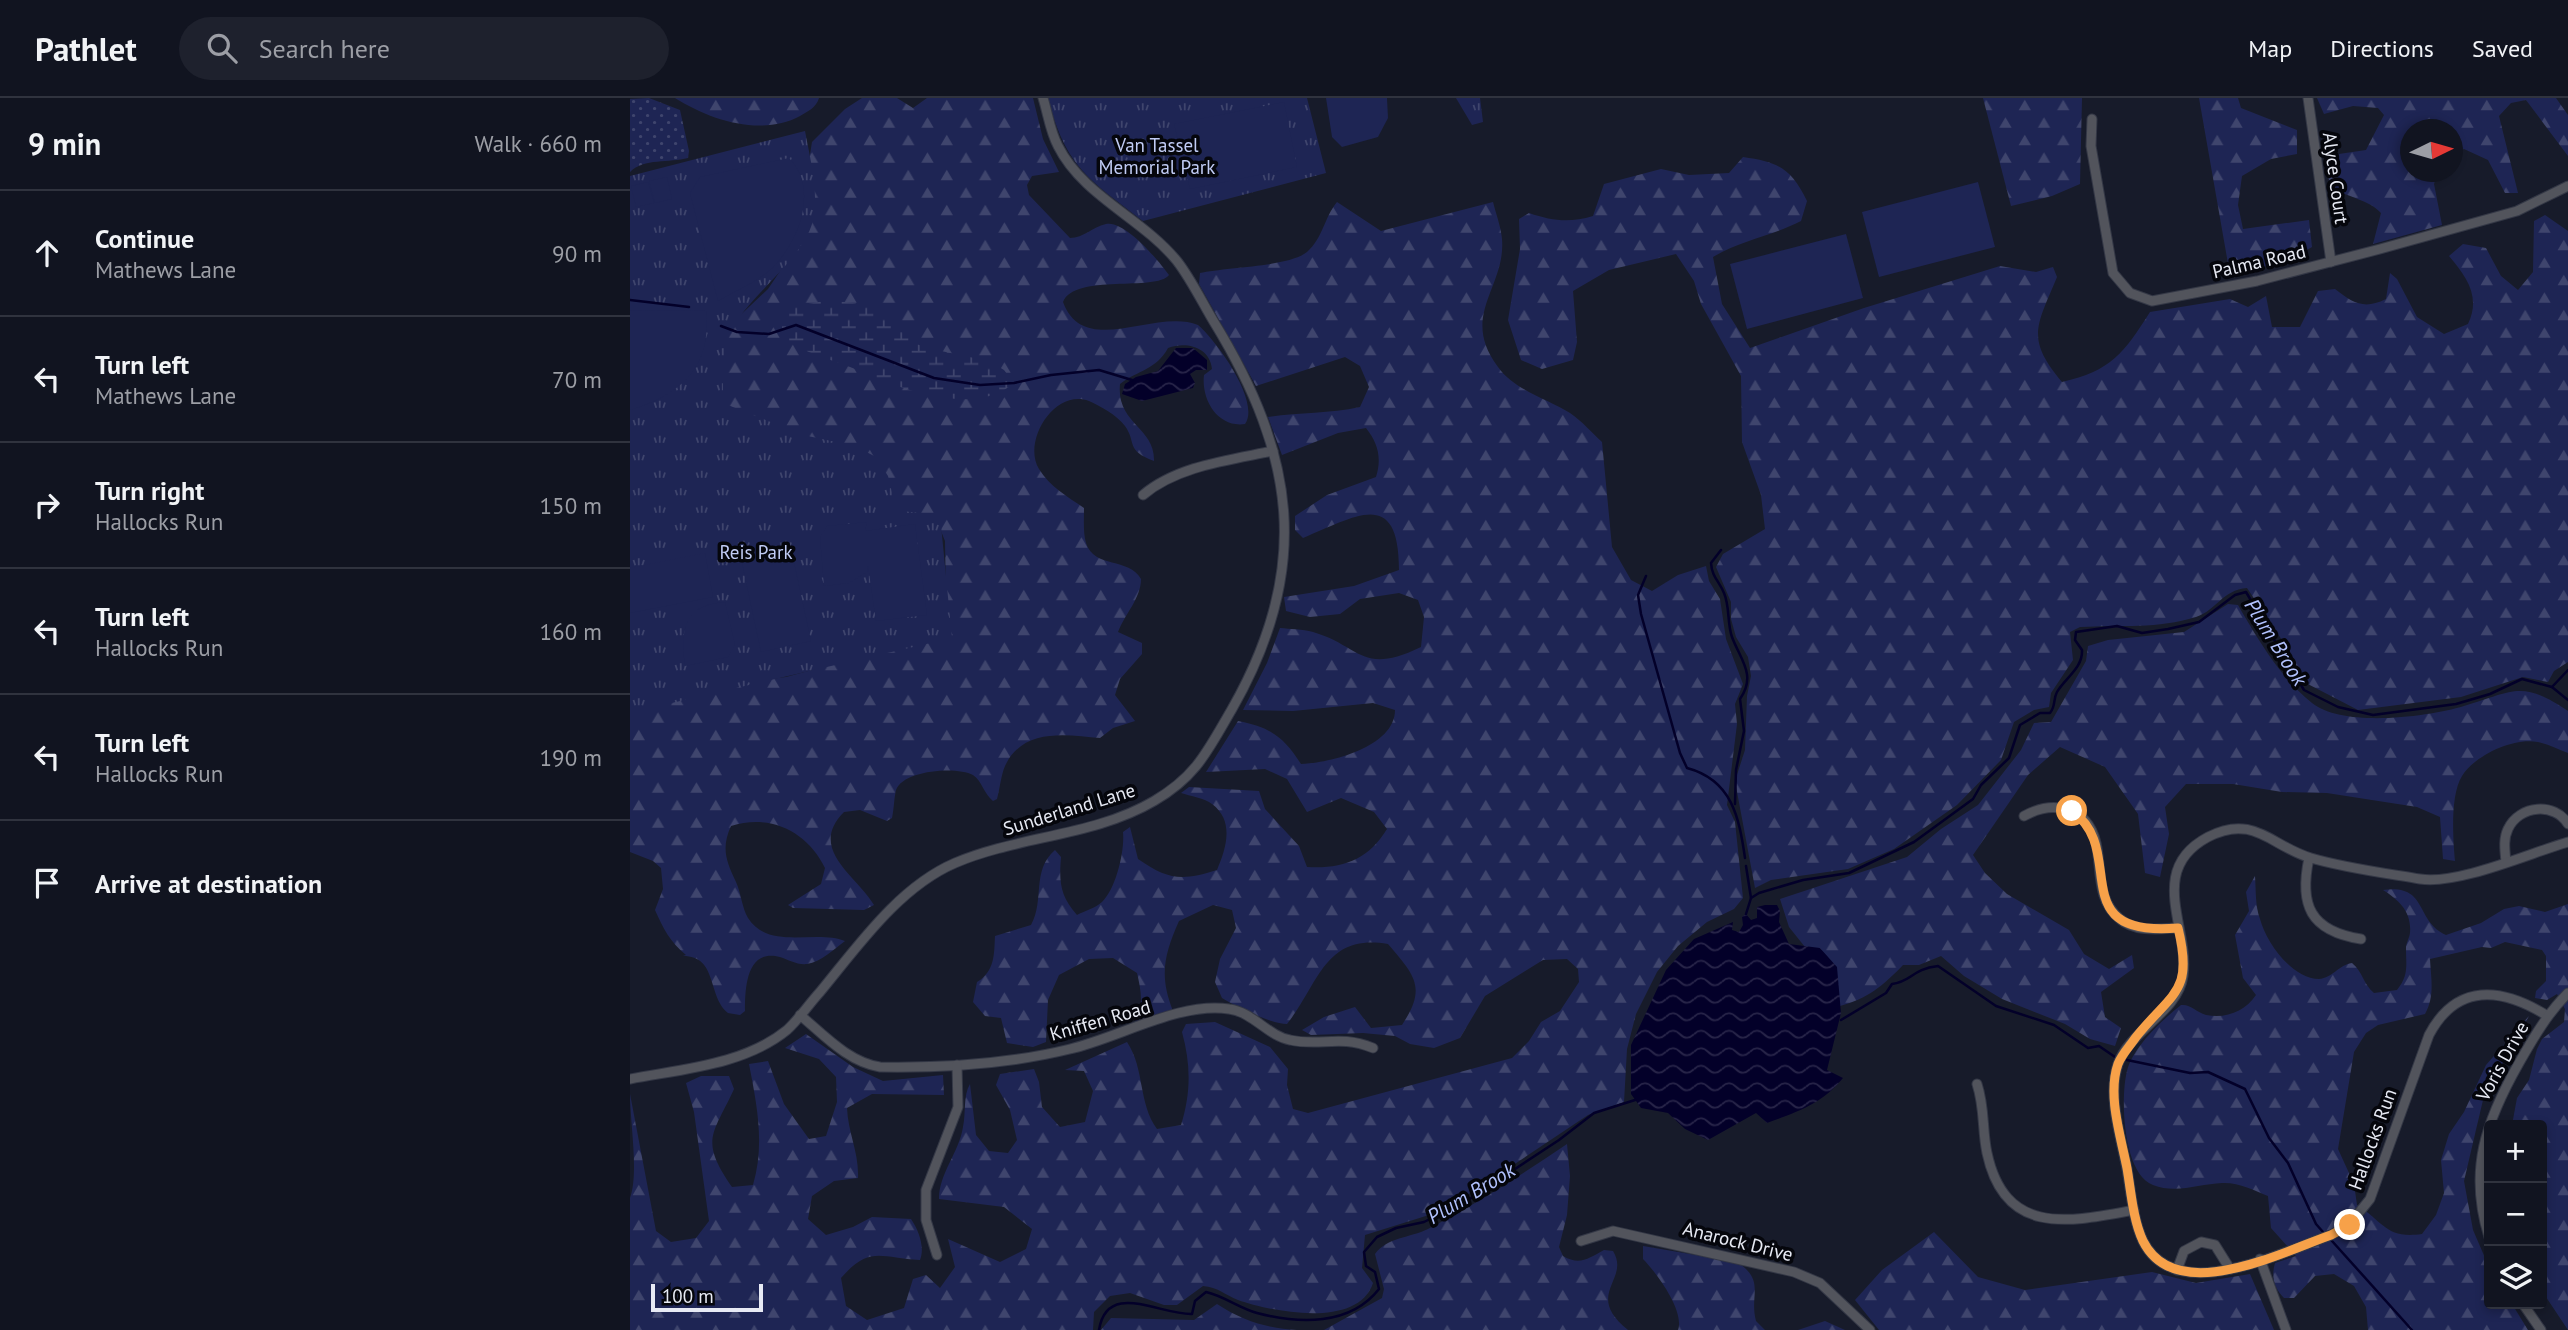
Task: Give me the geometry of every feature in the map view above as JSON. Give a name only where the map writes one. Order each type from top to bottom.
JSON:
[{"type":"street","name":"Sunderland Lane","points":[[630,1079],[738,1056],[765,1044],[788,1029],[895,906],[931,876],[981,854],[1124,814],[1152,803],[1198,768],[1247,682],[1277,608],[1286,554],[1286,526],[1273,451],[1241,367],[1177,262],[1152,234],[1100,194],[1068,163],[1052,134],[1043,98]]},
{"type":"street","name":"Alyce Court","points":[[2308,98],[2331,262]]},
{"type":"street","name":"Palma Road","points":[[2092,119],[2091,146],[2108,258],[2113,273],[2130,293],[2152,301],[2165,301],[2331,262],[2517,211],[2568,186]]},
{"type":"street","points":[[1143,495],[1161,482],[1207,465],[1273,451]]},
{"type":"street","points":[[2024,816],[2039,809],[2056,806],[2080,816],[2096,844],[2105,902],[2115,915],[2137,927],[2178,928]]},
{"type":"street","points":[[2507,862],[2507,831],[2519,816],[2550,809],[2561,815],[2568,824]]},
{"type":"street","name":"Hallocks Run","points":[[2546,1015],[2516,998],[2497,993],[2466,999],[2451,1007],[2429,1035],[2370,1199],[2360,1214],[2331,1235],[2207,1275],[2177,1270],[2161,1262],[2148,1250],[2134,1210],[2117,1111],[2117,1069],[2124,1053],[2182,985],[2182,947],[2173,893],[2178,869],[2188,853],[2207,837],[2234,829],[2254,830],[2309,858],[2433,880],[2507,862],[2568,842]]},
{"type":"street","points":[[2309,858],[2303,888],[2307,906],[2319,921],[2341,936],[2361,939]]},
{"type":"street","name":"Voris Drive","points":[[2484,1216],[2480,1177],[2487,1129],[2494,1108],[2546,1015],[2568,993]]},
{"type":"street","name":"Kniffen Road","points":[[800,1015],[864,1065],[917,1068],[1068,1050],[1184,1013],[1213,1008],[1231,1009],[1251,1016],[1286,1040],[1305,1043],[1351,1039],[1373,1048]]},
{"type":"street","points":[[937,1255],[926,1220],[926,1190],[958,1107],[957,1065]]},
{"type":"street","points":[[1977,1084],[1983,1103],[1986,1145],[1992,1171],[2008,1198],[2019,1207],[2040,1219],[2066,1221],[2134,1210]]},
{"type":"street","name":"Anarock Drive","points":[[1581,1241],[1613,1231],[1794,1272],[1820,1283],[1870,1330]]},
{"type":"street","points":[[2177,1270],[2184,1251],[2201,1242],[2215,1245],[2230,1269]]},
{"type":"street","points":[[2260,1259],[2286,1330]]},
{"type":"street","points":[[2526,1309],[2541,1330]]},
{"type":"green space","points":[[649,98],[680,110],[689,151],[688,158],[649,163],[630,172],[630,99]]},
{"type":"green space","points":[[675,98],[819,98],[814,107],[800,116],[785,122],[753,125],[720,119]]},
{"type":"green space","points":[[862,98],[897,98],[913,108],[927,98],[1033,98],[1043,139],[1059,172],[1032,176],[1027,185],[1029,195],[1070,238],[1106,224],[1122,228],[1140,242],[1169,275],[1161,280],[1098,285],[1070,293],[1063,302],[1073,319],[1087,327],[1104,330],[1162,322],[1181,321],[1198,325],[1234,372],[1247,401],[1248,414],[1245,424],[1227,422],[1219,417],[1205,394],[1204,375],[1212,369],[1207,355],[1196,348],[1182,345],[1168,348],[1158,361],[1120,384],[1120,397],[1124,408],[1149,440],[1154,461],[1135,450],[1129,432],[1118,418],[1089,401],[1076,399],[1064,402],[1044,420],[1035,445],[1035,458],[1039,469],[1053,486],[1084,508],[1084,535],[1090,551],[1104,560],[1136,572],[1141,579],[1136,599],[1118,632],[1142,643],[1142,654],[1120,679],[1115,695],[1135,721],[1113,728],[1100,738],[1047,736],[1023,745],[1013,753],[1005,766],[997,799],[993,801],[973,775],[943,771],[919,774],[901,783],[896,790],[892,818],[887,821],[860,810],[844,812],[834,825],[831,838],[833,850],[847,873],[874,905],[864,910],[793,908],[788,905],[821,884],[825,868],[818,855],[798,835],[773,824],[760,822],[731,826],[726,841],[727,861],[746,914],[757,928],[780,937],[821,937],[845,941],[812,963],[796,963],[769,956],[760,959],[750,972],[745,1011],[740,1015],[728,1013],[721,1006],[702,963],[683,956],[686,955],[664,929],[655,910],[663,889],[661,868],[653,861],[630,852],[630,593],[731,684],[786,677],[838,663],[946,598],[945,541],[939,526],[681,442],[732,323],[768,289],[795,249],[812,142],[845,109]]},
{"type":"green space","name":"Van Tassel Memorial Park","points":[[1048,98],[1307,98],[1326,173],[1143,221],[1082,170],[1063,141]]},
{"type":"green space","points":[[1326,98],[1387,98],[1388,118],[1378,137],[1342,147],[1332,137]]},
{"type":"green space","points":[[1456,98],[1480,98],[1483,122],[1472,125]]},
{"type":"green space","points":[[1983,98],[2082,98],[2080,184],[2052,196],[2011,206]]},
{"type":"green space","points":[[2199,98],[2238,98],[2241,108],[2297,130],[2297,154],[2271,159],[2242,176],[2238,205],[2243,229],[2309,220],[2312,247],[2288,261],[2230,275]]},
{"type":"green space","points":[[2317,98],[2556,98],[2568,115],[2568,156],[2526,100],[2511,103],[2499,116],[2518,193],[2505,193],[2488,160],[2463,149],[2463,119],[2400,119],[2400,182],[2435,182],[2442,225],[2373,244],[2381,213],[2376,208],[2331,187],[2325,165],[2339,154],[2366,150],[2384,115],[2378,108],[2353,106],[2324,114]]},
{"type":"green space","points":[[1284,102],[1297,167],[1190,189],[1174,124]]},
{"type":"green space","name":"Reis Park","points":[[805,131],[814,184],[815,205],[810,230],[792,258],[744,311],[730,333],[724,362],[723,403],[803,435],[855,446],[876,457],[888,476],[895,505],[901,511],[940,515],[952,638],[633,712],[630,702],[630,176]]},
{"type":"green space","points":[[1743,157],[1766,161],[1782,168],[1795,181],[1807,201],[1801,221],[1734,246],[1713,257],[1722,304],[1750,348],[1864,308],[2000,266],[2036,272],[2053,267],[2057,277],[2038,331],[2043,354],[2062,382],[2079,378],[2105,366],[2124,349],[2150,312],[2230,299],[2248,307],[2266,296],[2272,327],[2300,327],[2318,291],[2335,289],[2353,301],[2371,304],[2386,299],[2390,273],[2397,279],[2417,317],[2444,334],[2468,324],[2473,305],[2470,288],[2449,256],[2463,244],[2486,248],[2501,276],[2518,290],[2533,272],[2534,221],[2545,215],[2568,231],[2568,662],[2554,671],[2548,682],[2523,677],[2461,697],[2358,710],[2302,681],[2290,652],[2247,588],[2231,592],[2203,614],[2182,621],[2153,625],[2080,627],[2070,632],[2073,660],[2051,693],[2049,707],[2034,710],[2014,722],[2001,760],[1957,805],[1894,849],[1848,869],[1771,880],[1755,888],[1735,781],[1745,750],[1747,696],[1751,676],[1748,657],[1736,637],[1731,619],[1731,602],[1716,567],[1723,554],[1765,529],[1761,495],[1742,442],[1741,376],[1701,304],[1694,281],[1676,254],[1609,270],[1573,291],[1577,342],[1573,360],[1542,369],[1521,360],[1508,320],[1520,249],[1519,219],[1529,213],[1561,220],[1593,216],[1604,184],[1661,169],[1689,175],[1729,173]]},
{"type":"green space","points":[[789,158],[803,185],[802,216],[796,232],[789,246],[770,270],[718,301],[690,193],[700,177]]},
{"type":"green space","points":[[667,177],[672,199],[655,203],[649,181]]},
{"type":"green space","points":[[648,182],[654,203],[636,207],[631,186]]},
{"type":"green space","points":[[1978,182],[1995,247],[1879,277],[1862,212]]},
{"type":"green space","points":[[1337,202],[1381,231],[1493,202],[1502,239],[1498,272],[1483,317],[1487,349],[1498,367],[1513,382],[1570,413],[1602,442],[1612,547],[1631,580],[1652,591],[1678,575],[1706,566],[1709,581],[1720,599],[1726,639],[1743,684],[1735,704],[1737,724],[1727,805],[1735,822],[1743,898],[1734,909],[1707,922],[1678,946],[1657,972],[1636,1014],[1627,1049],[1624,1102],[1588,1115],[1476,1190],[1429,1215],[1365,1235],[1362,1268],[1373,1283],[1364,1297],[1350,1307],[1333,1312],[1271,1309],[1203,1286],[1177,1305],[1164,1305],[1130,1293],[1110,1296],[1094,1312],[1093,1330],[630,1330],[630,1198],[634,1162],[630,1094],[656,1231],[671,1242],[696,1238],[709,1221],[694,1112],[686,1083],[701,1076],[729,1076],[734,1089],[715,1128],[713,1147],[715,1158],[732,1187],[753,1185],[757,1170],[758,1124],[749,1064],[768,1061],[784,1104],[809,1139],[826,1136],[837,1102],[836,1077],[819,1059],[785,1048],[806,1034],[853,1067],[883,1081],[943,1075],[944,1095],[872,1094],[847,1108],[858,1178],[834,1181],[812,1196],[808,1219],[826,1235],[853,1227],[872,1217],[911,1219],[916,1229],[921,1244],[920,1260],[868,1257],[841,1278],[846,1306],[867,1320],[904,1308],[913,1279],[926,1275],[940,1288],[955,1267],[948,1239],[1000,1262],[1026,1249],[1032,1229],[1004,1207],[939,1199],[942,1180],[961,1136],[966,1093],[970,1084],[976,1135],[989,1151],[1008,1153],[1017,1140],[1010,1110],[996,1085],[1000,1074],[1034,1069],[1039,1082],[1042,1107],[1060,1127],[1085,1122],[1093,1091],[1084,1071],[1065,1070],[1127,1042],[1137,1063],[1147,1108],[1157,1129],[1181,1125],[1189,1079],[1182,1032],[1186,1024],[1215,1022],[1270,1047],[1288,1069],[1287,1085],[1293,1109],[1308,1113],[1512,1058],[1529,1041],[1541,1022],[1560,1011],[1579,982],[1578,969],[1567,959],[1543,960],[1485,996],[1460,1038],[1434,1048],[1410,1044],[1395,1036],[1363,1033],[1311,1035],[1302,1030],[1324,1017],[1355,1007],[1371,1028],[1402,1025],[1410,1012],[1416,991],[1405,965],[1388,944],[1367,943],[1350,946],[1336,954],[1326,965],[1287,1024],[1272,1021],[1222,998],[1215,982],[1220,959],[1236,928],[1232,910],[1213,905],[1179,921],[1174,933],[1165,966],[1166,987],[1173,1011],[1133,1024],[1141,1006],[1137,973],[1113,958],[1089,959],[1059,975],[1048,1000],[1046,1042],[1033,1047],[1007,1043],[1001,1018],[985,1016],[973,1002],[977,982],[987,973],[992,962],[995,936],[1031,925],[1043,867],[1055,850],[1061,857],[1060,874],[1064,895],[1077,915],[1097,906],[1107,896],[1123,849],[1123,832],[1130,827],[1138,859],[1158,871],[1185,877],[1217,870],[1225,844],[1224,819],[1209,802],[1181,793],[1189,787],[1259,791],[1265,809],[1299,846],[1307,867],[1332,866],[1353,860],[1372,848],[1387,829],[1374,812],[1341,798],[1307,812],[1287,779],[1265,769],[1206,772],[1238,721],[1268,730],[1282,740],[1301,764],[1328,760],[1359,750],[1384,734],[1392,723],[1395,710],[1373,703],[1293,711],[1243,710],[1267,663],[1280,628],[1313,632],[1373,659],[1386,659],[1421,647],[1424,617],[1418,600],[1399,593],[1360,599],[1340,614],[1310,617],[1286,611],[1284,597],[1354,586],[1399,570],[1397,544],[1391,527],[1382,517],[1356,517],[1303,538],[1295,530],[1295,516],[1327,495],[1376,477],[1378,451],[1366,428],[1338,433],[1282,455],[1268,417],[1360,407],[1369,387],[1360,366],[1345,357],[1256,386],[1199,284],[1200,273],[1272,264],[1307,252],[1317,241]]},
{"type":"green space","points":[[1846,234],[1863,298],[1747,329],[1730,264]]},
{"type":"green space","points":[[829,300],[868,305],[922,347],[989,361],[1004,370],[1014,383],[997,393],[978,398],[935,396],[892,384],[817,355],[782,335],[782,319],[788,308]]},
{"type":"green space","points":[[630,310],[706,311],[707,331],[698,363],[689,376],[664,396],[630,410]]},
{"type":"green space","points":[[867,522],[865,531],[915,524],[927,615],[876,621],[868,566],[867,572],[849,583],[824,586],[820,537],[827,526]]},
{"type":"green space","points":[[705,553],[713,597],[630,613],[630,568]]},
{"type":"green space","points":[[792,553],[811,641],[761,652],[742,563]]},
{"type":"green space","points":[[725,602],[735,645],[728,657],[685,666],[683,642],[687,622],[700,608]]},
{"type":"green space","points":[[2228,604],[2238,605],[2290,682],[2312,703],[2326,711],[2364,718],[2408,716],[2448,710],[2506,693],[2527,692],[2552,701],[2568,711],[2568,753],[2538,742],[2518,742],[2496,749],[2468,768],[2458,784],[2454,805],[2455,861],[2443,859],[2440,817],[2417,807],[2327,793],[2282,792],[2233,784],[2186,784],[2165,807],[2169,834],[2160,877],[2145,873],[2138,814],[2105,767],[2060,747],[2028,775],[1973,855],[1985,873],[2007,894],[2069,930],[2084,954],[2109,969],[2132,955],[2134,968],[2101,992],[2105,1017],[2121,1028],[2115,1046],[2090,1039],[2065,1024],[2002,999],[1964,976],[1941,956],[1919,965],[1903,965],[1875,990],[1840,1006],[1809,952],[1789,927],[1780,899],[1907,857],[1941,829],[1978,805],[2021,750],[2034,723],[2051,722],[2086,661],[2088,646],[2108,640],[2184,632]]},
{"type":"green space","points":[[2255,876],[2257,909],[2263,928],[2274,948],[2290,966],[2299,973],[2319,979],[2352,963],[2374,993],[2397,990],[2401,985],[2406,970],[2406,946],[2410,933],[2407,913],[2383,890],[2398,890],[2415,898],[2429,921],[2446,935],[2481,923],[2504,909],[2519,906],[2545,912],[2568,904],[2568,1330],[2547,1298],[2547,1120],[2513,1120],[2517,1098],[2529,1080],[2542,1039],[2564,1022],[2565,1009],[2557,994],[2547,1000],[2535,998],[2536,991],[2546,981],[2546,956],[2542,950],[2505,942],[2491,948],[2482,947],[2430,959],[2431,994],[2425,1014],[2378,1025],[2366,1033],[2354,1052],[2338,1149],[2354,1184],[2357,1205],[2393,1232],[2422,1234],[2436,1215],[2444,1193],[2441,1160],[2449,1134],[2464,1112],[2486,1065],[2529,1016],[2483,1100],[2464,1181],[2473,1230],[2484,1255],[2484,1309],[2515,1309],[2528,1330],[2368,1330],[2366,1307],[2354,1286],[2334,1274],[2315,1276],[2294,1298],[2284,1298],[2274,1282],[2275,1263],[2296,1256],[2271,1228],[2268,1196],[2246,1187],[2222,1183],[2188,1188],[2162,1188],[2143,1178],[2135,1166],[2126,1134],[2124,1099],[2130,1062],[2149,1035],[2181,1005],[2206,1015],[2221,1016],[2241,1009],[2256,995],[2243,978],[2235,935],[2249,911],[2246,892]]},
{"type":"green space","points":[[1567,1144],[1570,1176],[1567,1215],[1559,1247],[1563,1256],[1579,1261],[1604,1250],[1613,1251],[1617,1271],[1608,1297],[1609,1307],[1628,1330],[1324,1330],[1382,1298],[1384,1289],[1375,1254],[1380,1248],[1428,1229],[1464,1210]]},
{"type":"green space","points":[[1934,1232],[1978,1277],[2025,1290],[2152,1272],[2196,1283],[2250,1274],[2274,1330],[1879,1330],[1855,1300],[1882,1270]]},
{"type":"green space","points":[[1643,1246],[1737,1262],[1746,1269],[1754,1282],[1756,1321],[1765,1330],[1678,1330],[1679,1322],[1673,1303],[1662,1282],[1643,1259]]},
{"type":"green space","points":[[1217,1304],[1255,1323],[1297,1330],[1101,1330],[1111,1318],[1194,1320]]},
{"type":"green space","points":[[1825,1321],[1845,1330],[1798,1330]]},
{"type":"water","points":[[1176,348],[1193,348],[1207,360],[1207,370],[1196,370],[1190,374],[1195,383],[1193,388],[1142,401],[1122,394],[1125,384],[1136,377],[1158,371]]},
{"type":"water","points":[[1777,905],[1780,911],[1779,922],[1789,944],[1820,948],[1837,967],[1841,1013],[1827,1070],[1843,1078],[1818,1101],[1799,1111],[1767,1123],[1756,1113],[1708,1140],[1685,1129],[1668,1113],[1641,1108],[1631,1094],[1631,1045],[1666,970],[1694,939],[1733,922],[1732,930],[1739,932],[1743,925],[1742,917],[1746,914],[1751,920],[1757,918],[1757,907]]},
{"type":"waterway","points":[[630,300],[689,307]]},
{"type":"waterway","points":[[721,326],[737,332],[769,334],[796,325],[934,378],[980,385],[1014,383],[1051,375],[1099,370],[1132,380]]},
{"type":"waterway","points":[[1721,550],[1711,563],[1712,568],[1726,598],[1730,632],[1747,675],[1745,690],[1740,699],[1744,731],[1736,770],[1735,804]]},
{"type":"waterway","points":[[1646,576],[1638,595],[1641,614],[1680,753],[1687,768],[1714,781],[1731,802],[1740,828],[1745,858]]},
{"type":"waterway","name":"Plum Brook","points":[[1746,914],[1751,898],[1759,893],[1803,880],[1849,873],[1914,842],[1973,799],[1981,785],[2009,758],[2020,725],[2040,713],[2050,713],[2052,710],[2057,692],[2077,668],[2082,656],[2082,650],[2075,640],[2076,632],[2117,626],[2142,633],[2199,622],[2235,595],[2246,592],[2304,690],[2338,707],[2373,715],[2456,704],[2490,694],[2522,679],[2552,687],[2568,670]]},
{"type":"waterway","points":[[2552,687],[2568,700]]},
{"type":"waterway","points":[[1746,866],[1751,898]]},
{"type":"waterway","points":[[1841,1020],[1886,993],[1892,984],[1938,966],[1996,1006],[2054,1025],[2088,1048],[2099,1046],[2115,1057]]},
{"type":"waterway","points":[[2127,1060],[2190,1073],[2208,1072],[2245,1089],[2269,1138],[2288,1163],[2316,1224],[2323,1232]]},
{"type":"waterway","name":"Plum Brook","points":[[1099,1330],[1104,1315],[1112,1307],[1124,1303],[1136,1304],[1192,1314],[1195,1301],[1206,1292],[1273,1317],[1323,1319],[1354,1310],[1379,1289],[1375,1272],[1366,1266],[1364,1252],[1377,1237],[1396,1228],[1424,1222],[1468,1200],[1559,1140],[1594,1113],[1635,1100]]},
{"type":"waterway","points":[[2332,1241],[2412,1330]]},
{"type":"route","points":[[2072,811],[2080,816],[2093,835],[2105,902],[2109,907],[2120,919],[2137,927],[2178,928],[2182,947],[2182,985],[2124,1053],[2119,1061],[2115,1083],[2117,1111],[2134,1210],[2148,1250],[2161,1262],[2177,1270],[2207,1275],[2331,1235],[2350,1225]]}]
